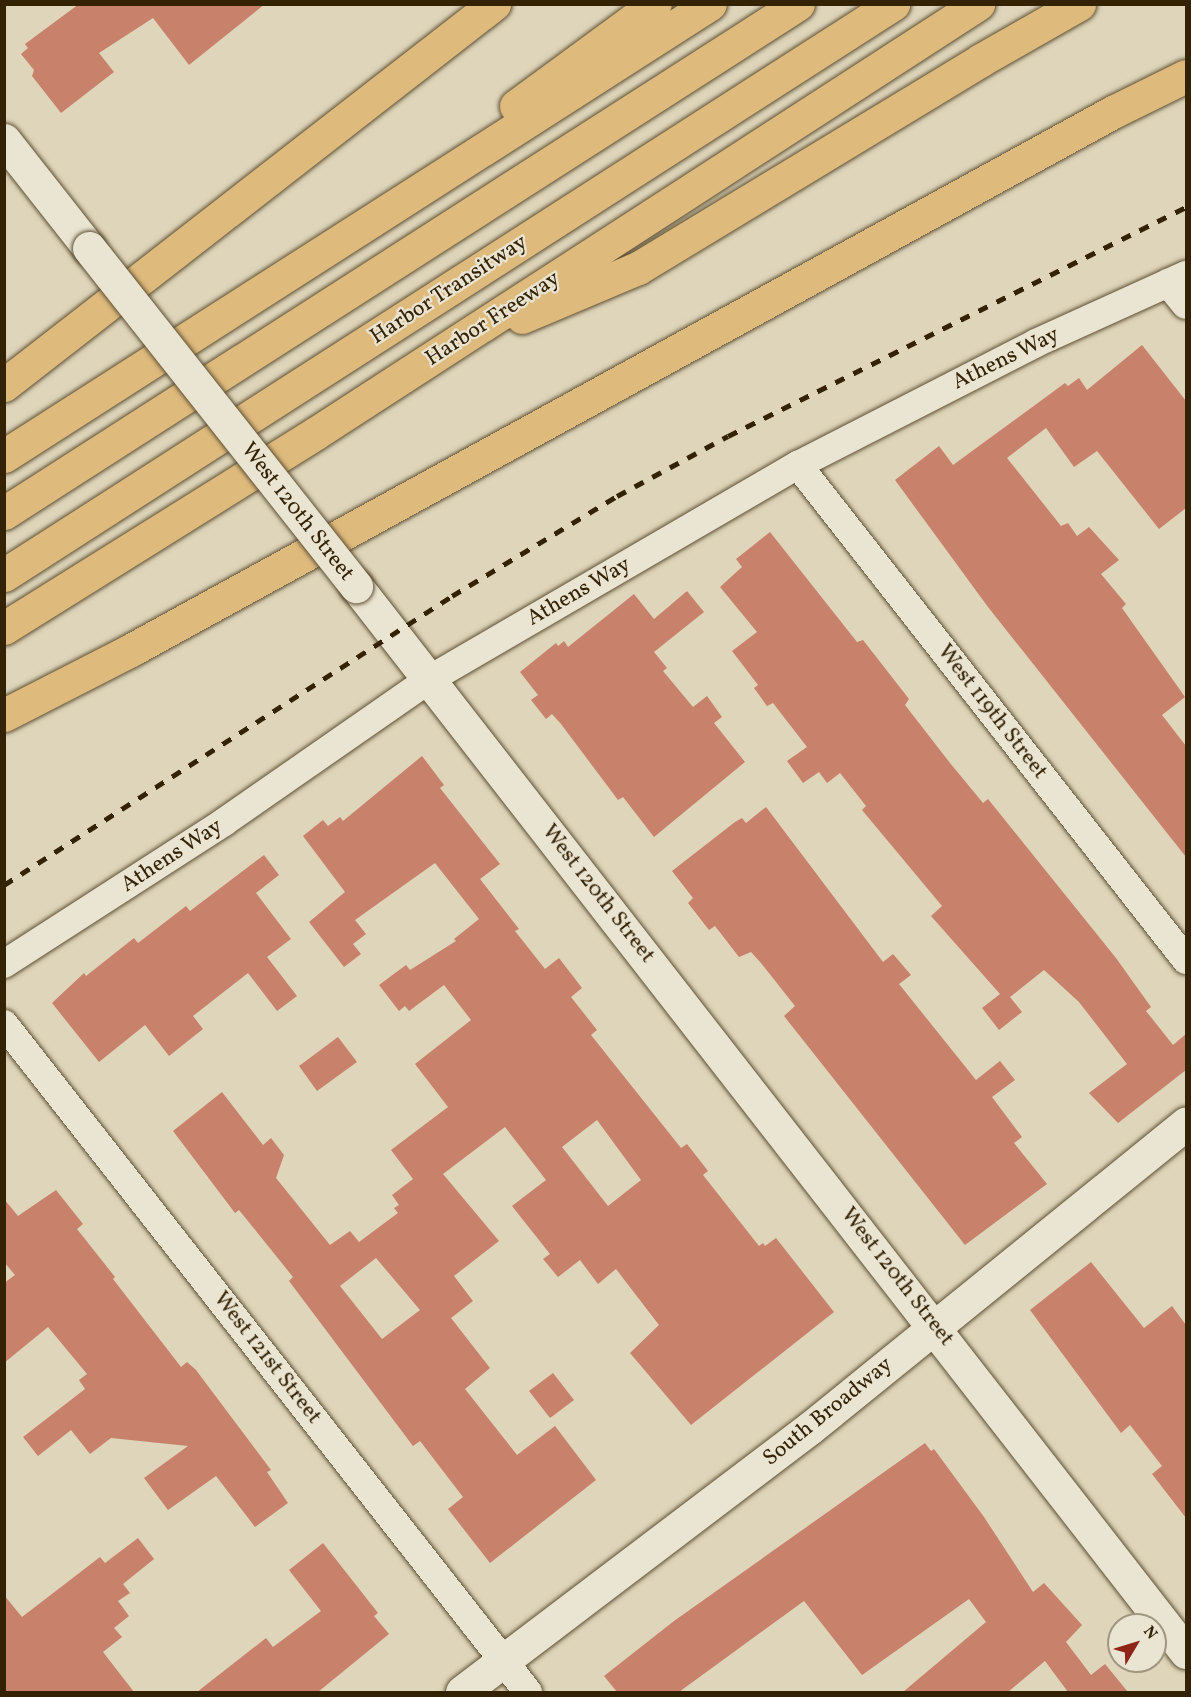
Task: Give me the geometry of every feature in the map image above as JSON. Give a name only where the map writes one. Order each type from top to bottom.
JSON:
[{"type":"highway","points":[[383,90],[484,4]]},
{"type":"highway","points":[[4,385],[494,4]]},
{"type":"highway","points":[[234,311],[656,4]]},
{"type":"highway","points":[[4,456],[234,311],[710,4]]},
{"type":"highway","points":[[4,513],[798,4]]},
{"type":"highway","name":"Harbor Transitway","points":[[4,575],[893,4]]},
{"type":"highway","name":"Harbor Freeway","points":[[4,628],[438,354],[978,4]]},
{"type":"highway","points":[[438,354],[638,268],[981,60],[1079,4]]},
{"type":"highway","points":[[4,715],[131,650],[1103,118],[1186,76]]},
{"type":"street","name":"West 120th Street","points":[[4,140],[935,1325],[1186,1652]]},
{"type":"street","points":[[1177,279],[1186,305]]},
{"type":"street","name":"Athens Way","points":[[4,964],[224,822],[430,680],[798,465],[1036,343],[1177,279]]},
{"type":"street","name":"West 119th Street","points":[[798,465],[1186,960]]},
{"type":"street","name":"West 121st Street","points":[[4,1024],[528,1692]]},
{"type":"street","name":"South Broadway","points":[[462,1692],[744,1479],[1186,1123]]},
{"type":"building","points":[[79,4],[265,4],[189,65],[153,18],[99,53],[114,72],[61,113],[32,76],[34,70],[21,54],[28,48],[25,44]]},
{"type":"building","points":[[1142,345],[1186,401],[1186,508],[1159,529],[1097,451],[1074,467],[1046,428],[1007,458],[1061,526],[1068,523],[1077,536],[1089,527],[1119,560],[1101,574],[1126,604],[1122,608],[1185,697],[1162,715],[1186,746],[1186,857],[988,607],[895,480],[939,446],[953,465],[1065,383],[1068,386],[1079,378],[1087,390]]},
{"type":"building","points":[[770,532],[857,642],[863,640],[909,699],[905,705],[950,763],[983,803],[988,799],[1116,958],[1151,1007],[1146,1011],[1173,1045],[1186,1034],[1186,1070],[1118,1123],[1089,1093],[1127,1064],[1079,1002],[1044,970],[1010,997],[1022,1012],[999,1030],[982,1008],[1000,994],[931,916],[942,906],[862,810],[866,806],[840,773],[827,783],[819,772],[803,783],[787,761],[807,747],[773,703],[767,706],[754,688],[758,685],[732,651],[757,632],[720,587],[742,567],[736,559]]},
{"type":"building","points":[[687,591],[704,612],[654,652],[667,668],[663,671],[693,707],[707,696],[722,717],[714,723],[745,762],[654,837],[623,797],[618,800],[552,714],[546,719],[531,700],[538,695],[520,672],[556,643],[558,646],[564,641],[568,647],[634,594],[654,619]]},
{"type":"building","points":[[422,756],[444,785],[440,788],[500,864],[480,879],[519,929],[515,931],[545,969],[559,958],[582,988],[571,997],[597,1030],[591,1035],[681,1148],[687,1144],[708,1171],[703,1175],[759,1246],[763,1243],[765,1246],[776,1238],[834,1312],[691,1425],[630,1353],[659,1325],[616,1269],[598,1284],[580,1260],[558,1277],[543,1259],[550,1254],[512,1206],[546,1180],[505,1127],[443,1174],[499,1241],[454,1276],[473,1301],[451,1318],[490,1368],[465,1389],[517,1455],[555,1426],[596,1480],[490,1563],[448,1509],[463,1497],[420,1441],[413,1446],[289,1281],[293,1277],[239,1210],[235,1213],[173,1131],[222,1092],[263,1145],[271,1138],[284,1155],[276,1178],[330,1245],[350,1231],[359,1242],[398,1213],[394,1208],[399,1205],[392,1195],[413,1179],[391,1150],[448,1107],[415,1064],[471,1020],[444,985],[409,1011],[405,1006],[399,1011],[379,985],[406,965],[410,970],[456,941],[454,939],[479,919],[435,863],[355,920],[366,934],[353,944],[361,954],[344,967],[309,922],[345,892],[303,836],[323,820],[328,826],[340,817],[343,821]],"holes":[[[597,1120],[641,1180],[608,1206],[562,1147]],[[376,1258],[420,1310],[382,1339],[340,1286]]]},
{"type":"building","points":[[766,807],[883,962],[893,954],[911,975],[899,984],[976,1080],[1000,1061],[1015,1080],[992,1097],[1022,1137],[1014,1143],[1047,1184],[965,1245],[784,1016],[795,1006],[751,952],[739,957],[715,926],[709,930],[688,903],[693,898],[672,871],[735,822],[742,818],[746,823]]},
{"type":"building","points":[[264,855],[279,875],[256,893],[291,939],[267,957],[297,996],[277,1011],[248,973],[193,1016],[203,1029],[169,1056],[145,1025],[99,1062],[52,1003],[84,973],[86,976],[134,938],[138,943],[186,906],[190,911]]},
{"type":"building","points":[[338,1037],[357,1062],[317,1091],[299,1066]]},
{"type":"building","points":[[56,1190],[83,1224],[77,1229],[115,1277],[113,1279],[181,1367],[187,1362],[196,1370],[271,1470],[267,1472],[288,1503],[255,1527],[216,1476],[168,1510],[144,1478],[188,1446],[111,1438],[90,1454],[71,1430],[38,1456],[23,1437],[85,1389],[79,1380],[87,1374],[48,1327],[4,1363],[4,1283],[15,1275],[4,1262],[4,1199],[18,1216]]},
{"type":"building","points":[[1091,1262],[1144,1328],[1172,1306],[1186,1325],[1186,1518],[1152,1474],[1162,1466],[1130,1425],[1121,1433],[1030,1310]]},
{"type":"building","points":[[553,1373],[574,1400],[550,1418],[529,1391]]},
{"type":"building","points":[[925,1443],[931,1451],[934,1449],[984,1517],[1033,1592],[1044,1583],[1082,1625],[1066,1642],[1091,1675],[1105,1664],[1107,1673],[1112,1673],[1128,1692],[1068,1692],[1045,1661],[1008,1692],[903,1692],[986,1622],[969,1599],[862,1675],[804,1601],[679,1692],[617,1692],[604,1676],[674,1621]]},
{"type":"building","points":[[138,1538],[154,1559],[123,1584],[130,1593],[118,1601],[129,1616],[114,1628],[122,1637],[103,1652],[134,1692],[4,1692],[4,1595],[22,1617],[100,1557],[105,1563]]},
{"type":"building","points":[[323,1543],[378,1613],[374,1616],[389,1634],[318,1692],[197,1692],[266,1638],[273,1647],[321,1611],[289,1570]]},
{"type":"railway","points":[[4,885],[452,596],[617,496],[728,436],[1186,207]]}]
